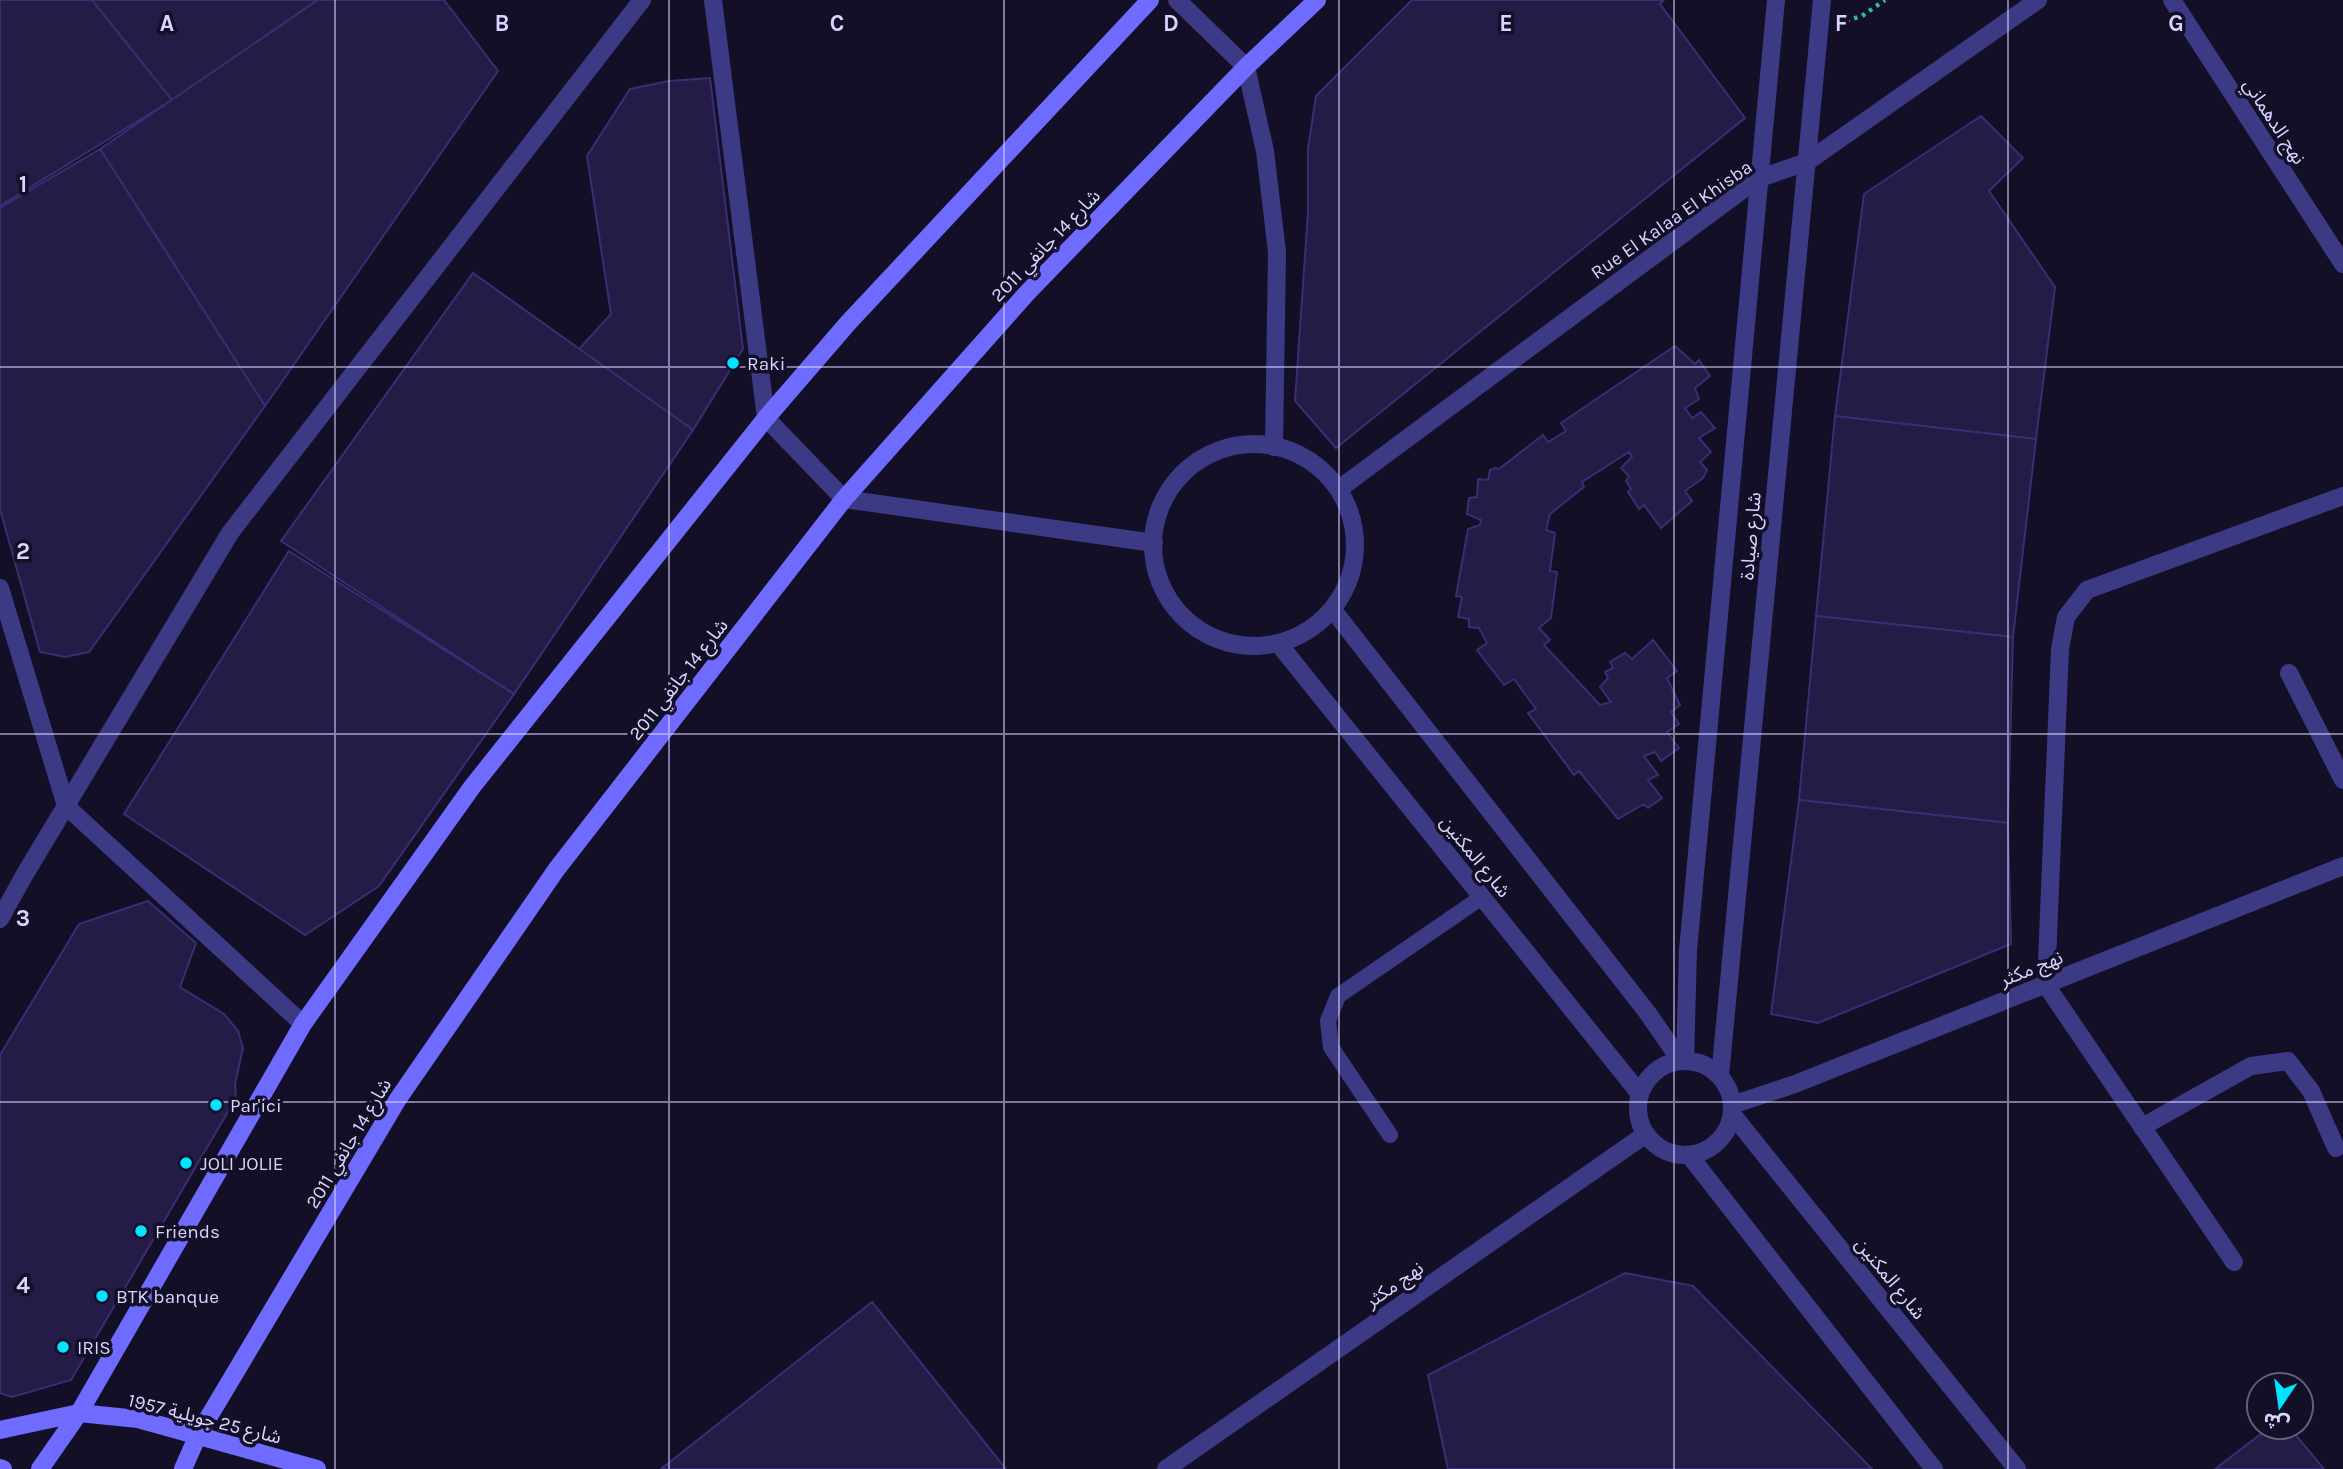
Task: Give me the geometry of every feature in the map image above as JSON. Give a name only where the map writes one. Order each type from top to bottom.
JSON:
[{"type":"street","points":[[0,919],[230,533],[642,0]]},
{"type":"street","points":[[713,0],[766,418],[844,499],[1154,543]]},
{"type":"street","points":[[40,1469],[79,1413],[303,1024],[472,787],[766,418],[848,323],[1150,0]]},
{"type":"street","points":[[1177,0],[1246,67],[1265,151],[1278,252],[1275,447]]},
{"type":"street","name":"شارع 14 جانفي 2011","points":[[183,1469],[198,1435],[413,1076],[556,870],[844,499],[1027,293],[1246,67],[1317,0]]},
{"type":"street","name":"شارع صيادة","points":[[1683,1061],[1688,950],[1757,179],[1776,0]]},
{"type":"street","name":"شارع صيادة","points":[[1720,1076],[1822,0]]},
{"type":"street","name":"Rue El Kalaa El Khisba","points":[[1339,489],[1757,179],[1807,162],[2038,0]]},
{"type":"street","name":"نهج الدهماني","points":[[2172,0],[2343,264]]},
{"type":"street","points":[[1253,443],[1287,449],[1317,465],[1339,489],[1352,518],[1356,551],[1349,582],[1333,610],[1308,631],[1278,643],[1246,646],[1213,637],[1184,618],[1163,591],[1153,559],[1154,524],[1167,492],[1189,466],[1219,450],[1253,443]]},
{"type":"street","points":[[2234,1262],[2046,985],[2060,649],[2066,617],[2087,590],[2343,496]]},
{"type":"street","points":[[0,588],[66,806],[303,1024]]},
{"type":"street","name":"شارع المكنين","points":[[1333,610],[1683,1061]]},
{"type":"street","name":"شارع المكنين","points":[[1278,643],[1640,1094]]},
{"type":"street","points":[[2289,673],[2343,780]]},
{"type":"street","name":"نهج مكثر","points":[[1732,1109],[2343,866]]},
{"type":"street","points":[[1683,1061],[1704,1065],[1720,1076],[1729,1089],[1732,1109],[1723,1137],[1714,1146],[1689,1155],[1665,1150],[1646,1134],[1640,1122],[1640,1094],[1646,1082],[1656,1072],[1683,1061]]},
{"type":"street","points":[[2142,1127],[2251,1066],[2288,1061],[2311,1091],[2336,1148]]},
{"type":"street","name":"شارع المكنين","points":[[1732,1109],[2017,1469]]},
{"type":"street","name":"نهج مكثر","points":[[1166,1469],[1646,1134]]},
{"type":"street","points":[[1689,1155],[1934,1469]]},
{"type":"street","name":"شارع 25 جويلية 1957","points":[[0,1430],[79,1413],[138,1419],[317,1469]]},
{"type":"lane","points":[[1390,1135],[1331,1047],[1328,1021],[1338,996],[1482,897]]},
{"type":"path","points":[[1821,21],[1843,22],[1862,16],[1885,0]]},
{"type":"building","points":[[0,0],[92,0],[172,100],[0,206]]},
{"type":"building","points":[[92,0],[318,0],[172,100]]},
{"type":"building","points":[[318,0],[444,0],[498,71],[265,406],[100,149]]},
{"type":"building","points":[[1412,0],[1664,0],[1660,4],[1745,118],[1336,448],[1295,401],[1308,212],[1308,148],[1316,96]]},
{"type":"building","points":[[710,78],[743,349],[693,430],[579,349],[611,314],[587,156],[630,89],[669,81]]},
{"type":"building","points":[[1981,116],[2023,158],[1989,191],[2055,287],[2036,439],[1835,416],[1864,194]]},
{"type":"building","points":[[100,149],[265,406],[89,652],[65,657],[40,652],[0,509],[0,208]]},
{"type":"building","points":[[473,273],[693,430],[514,694],[281,541]]},
{"type":"building","points":[[1675,346],[1695,364],[1699,360],[1710,376],[1695,388],[1699,399],[1685,408],[1692,418],[1701,412],[1715,428],[1699,438],[1711,452],[1700,462],[1707,470],[1703,478],[1685,491],[1692,501],[1661,528],[1644,505],[1639,509],[1628,492],[1631,489],[1626,481],[1629,476],[1621,468],[1632,457],[1629,452],[1582,482],[1584,487],[1550,514],[1546,530],[1555,533],[1550,571],[1557,572],[1551,618],[1539,628],[1550,640],[1544,645],[1600,705],[1611,702],[1600,687],[1608,678],[1605,672],[1613,668],[1610,662],[1625,653],[1632,659],[1653,640],[1677,671],[1667,678],[1680,705],[1671,712],[1679,724],[1667,732],[1679,748],[1661,761],[1655,752],[1644,756],[1658,775],[1648,780],[1662,798],[1648,808],[1644,804],[1618,819],[1579,771],[1574,775],[1528,713],[1536,709],[1514,679],[1504,685],[1477,650],[1487,643],[1479,628],[1469,627],[1469,619],[1458,617],[1462,597],[1456,596],[1468,529],[1480,525],[1481,520],[1467,514],[1469,498],[1477,497],[1478,479],[1488,480],[1490,470],[1499,469],[1543,435],[1548,442],[1566,431],[1561,423]]},
{"type":"building","points":[[1835,416],[2036,439],[2013,637],[1816,616]]},
{"type":"building","points":[[289,551],[514,694],[379,886],[305,935],[124,814]]},
{"type":"building","points":[[1816,616],[2013,637],[2008,823],[1799,800]]},
{"type":"building","points":[[1799,800],[2008,823],[2011,944],[1818,1023],[1771,1014]]},
{"type":"building","points":[[148,901],[196,943],[180,987],[224,1014],[238,1031],[243,1048],[235,1084],[236,1098],[71,1380],[12,1397],[0,1393],[0,1055],[79,924]]},
{"type":"building","points":[[1625,1273],[1693,1286],[1872,1469],[1448,1469],[1428,1375]]},
{"type":"building","points":[[872,1302],[1006,1469],[661,1469]]},
{"type":"building","points":[[2252,1441],[2301,1441],[2324,1469],[2215,1469]]},
{"type":"place","name":"Raki","points":[[733,363]]},
{"type":"place","name":"Par'ici","points":[[216,1105]]},
{"type":"place","name":"JOLI JOLIE","points":[[186,1163]]},
{"type":"place","name":"Friends","points":[[141,1231]]},
{"type":"place","name":"BTK banque","points":[[102,1296]]},
{"type":"place","name":"IRIS","points":[[63,1347]]}]
